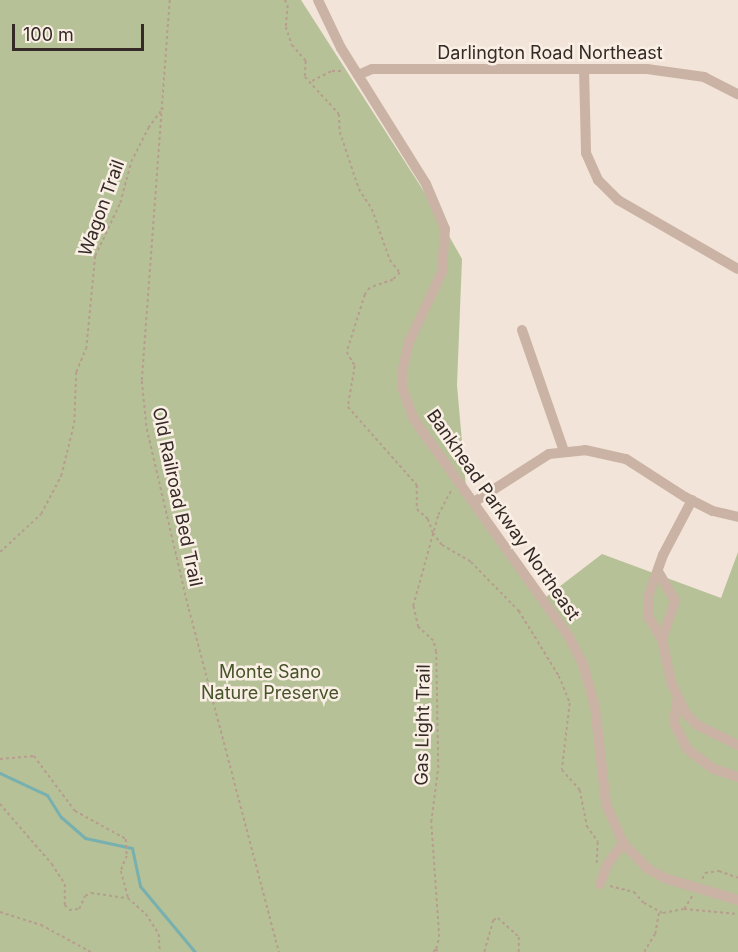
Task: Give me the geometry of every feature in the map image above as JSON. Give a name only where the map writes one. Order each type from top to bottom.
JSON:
[{"type":"street","name":"Bankhead Parkway Northeast","points":[[317,1],[356,72],[426,184],[445,230],[442,272],[409,342],[402,387],[413,418],[568,635],[583,664],[597,716],[606,804],[623,843],[647,868],[664,878],[738,900]]},
{"type":"street","name":"Darlington Road Northeast","points":[[356,72],[372,69],[584,69],[686,73],[738,94]]},
{"type":"street","points":[[584,69],[586,137],[591,169],[612,195],[738,269]]},
{"type":"street","points":[[522,330],[564,451]]},
{"type":"street","points":[[474,502],[529,465],[564,451],[614,453],[713,511],[738,517]]},
{"type":"street","points":[[692,500],[670,538],[647,605],[648,616],[662,639],[677,700],[675,730],[687,749],[714,769],[738,777]]},
{"type":"street","points":[[659,573],[675,601],[662,639]]},
{"type":"street","points":[[677,700],[697,725],[738,745]]},
{"type":"street","points":[[600,884],[607,865],[623,843]]},
{"type":"path","name":"Old Railroad Bed Trail","points":[[170,0],[165,106],[148,260],[142,371],[147,429],[189,609],[279,952]]},
{"type":"path","points":[[312,81],[332,71],[356,72]]},
{"type":"path","name":"Wagon Trail","points":[[0,552],[41,514],[61,476],[74,423],[76,372],[86,349],[95,256],[120,203],[131,162],[148,128],[165,106]]},
{"type":"path","name":"Gas Light Trail","points":[[436,949],[439,937],[431,822],[438,768],[436,651],[433,641],[418,627],[413,606],[444,501],[460,483]]},
{"type":"path","points":[[0,759],[34,756],[75,811],[109,832],[123,835],[129,843],[121,871],[128,898]]},
{"type":"path","points":[[0,804],[60,876],[65,884],[66,907],[69,910],[79,909],[85,896],[92,893],[128,898],[146,914],[159,934],[160,952]]},
{"type":"path","points":[[600,884],[634,892],[659,912],[691,910],[738,914]]},
{"type":"path","points":[[0,912],[41,925],[91,952]]},
{"type":"path","points":[[645,952],[655,934],[659,912]]},
{"type":"path","points":[[484,952],[493,920],[498,918],[519,937],[519,952]]},
{"type":"path","points":[[433,952],[436,949],[438,952]]},
{"type":"green space","name":"Monte Sano Nature Preserve","points":[[0,0],[301,0],[423,190],[462,259],[457,385],[467,499],[542,600],[602,554],[721,598],[738,552],[738,952],[0,952]]},
{"type":"waterway","points":[[0,773],[47,795],[61,817],[85,838],[132,848],[140,886],[195,952]]}]
